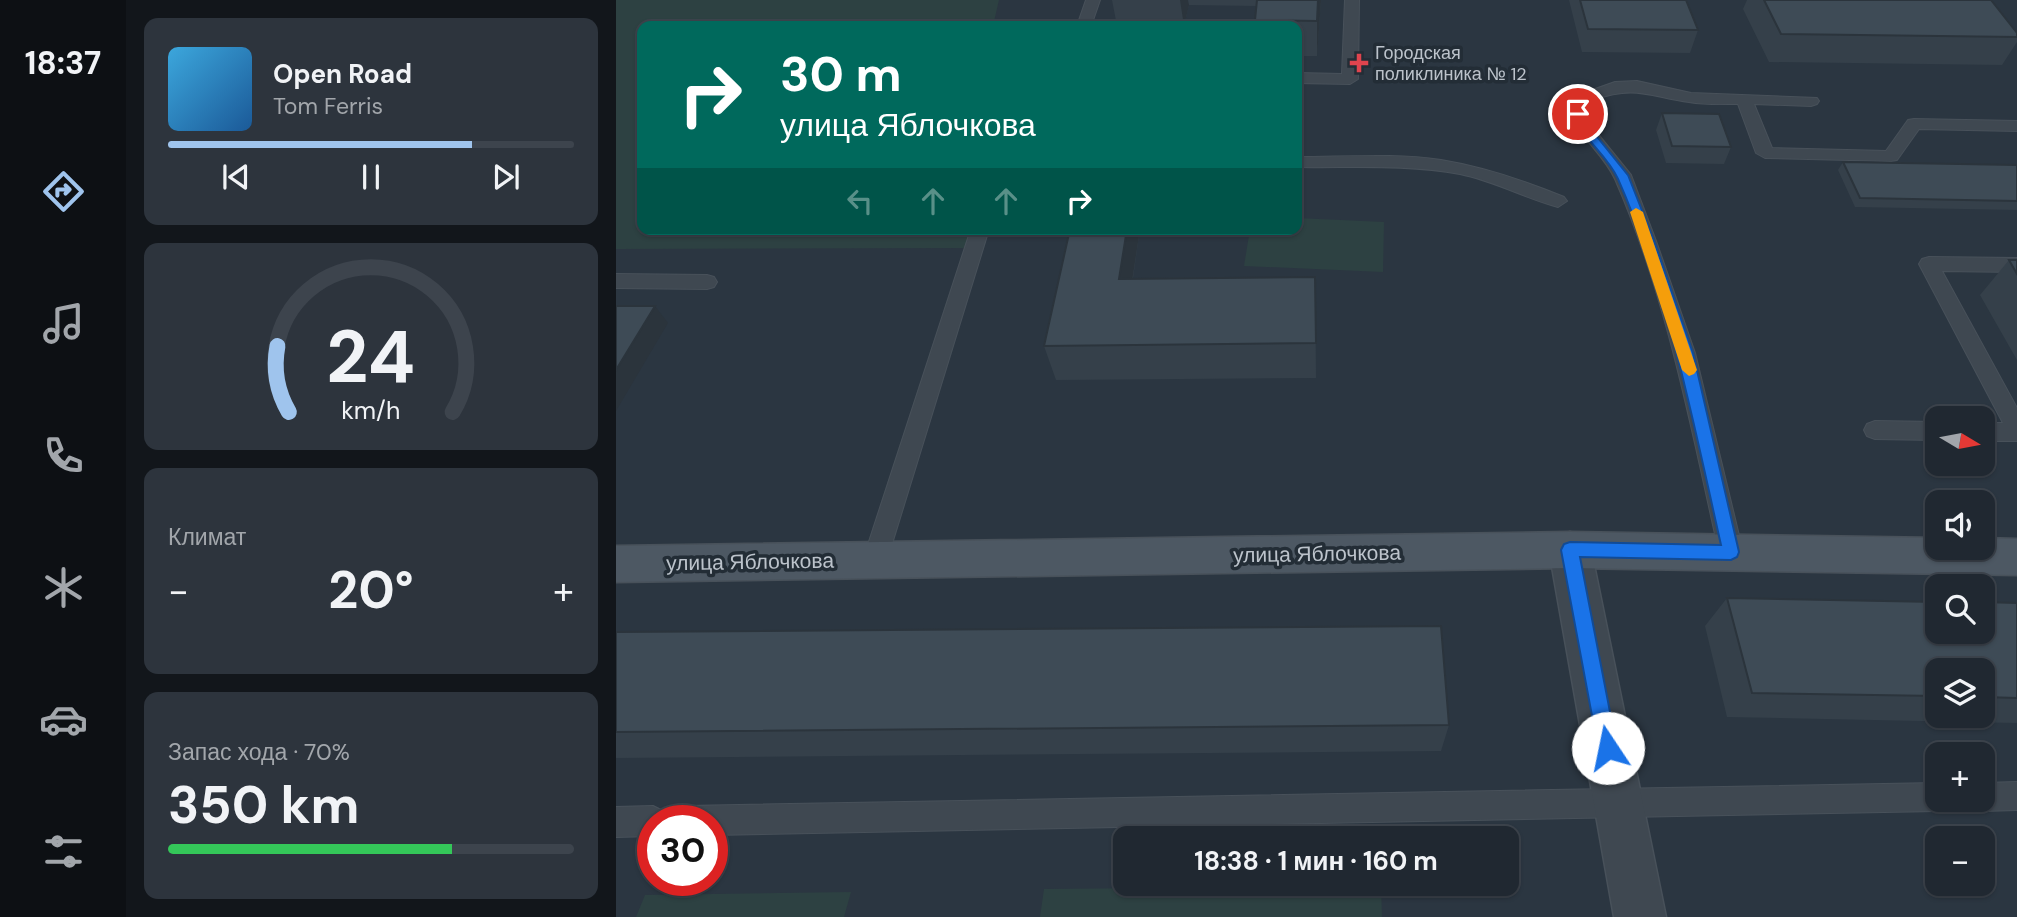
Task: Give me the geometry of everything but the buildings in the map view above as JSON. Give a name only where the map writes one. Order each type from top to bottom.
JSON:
[{"type":"street","name":"улица Яблочкова","points":[[616,564],[1570,550],[2017,556]]},
{"type":"street","points":[[1570,550],[1640,917]]},
{"type":"lane","points":[[1086,21],[1093,0]]},
{"type":"lane","points":[[1302,78],[1350,79],[1352,0]]},
{"type":"lane","points":[[1731,552],[1685,353],[1647,241],[1622,175],[1585,129],[1578,114],[1587,97],[1615,87],[1637,86],[1691,98],[1811,101]]},
{"type":"lane","points":[[1744,99],[1765,153],[1891,156],[1914,124],[2017,126]]},
{"type":"lane","points":[[1302,162],[1458,168],[1505,180],[1558,201]]},
{"type":"lane","points":[[875,560],[978,235]]},
{"type":"lane","points":[[1995,431],[2017,430],[1930,264],[2017,265]]},
{"type":"lane","points":[[616,281],[707,282]]},
{"type":"lane","points":[[1875,430],[1925,431]]},
{"type":"lane","points":[[1995,797],[2017,796]]},
{"type":"lane","points":[[728,820],[1925,797]]},
{"type":"lane","points":[[616,822],[637,821]]},
{"type":"green space","points":[[616,0],[999,0],[994,21],[637,21],[637,235],[972,235],[967,248],[616,249]]},
{"type":"green space","points":[[1302,218],[1384,222],[1383,272],[1244,266],[1249,235],[1302,235]]},
{"type":"green space","points":[[1113,888],[1113,896],[1381,896],[1382,917],[1040,917],[1044,889]]},
{"type":"green space","points":[[851,892],[844,917],[636,917],[645,896],[728,896],[728,894]]},
{"type":"slow traffic","points":[[1636,212],[1689,370]]},
{"type":"place","name":"Городская поликлиника № 12","points":[[1359,63]]},
{"type":"route","points":[[1578,114],[1585,129],[1622,175],[1647,241],[1685,353],[1731,552],[1570,550],[1608,748]]}]
